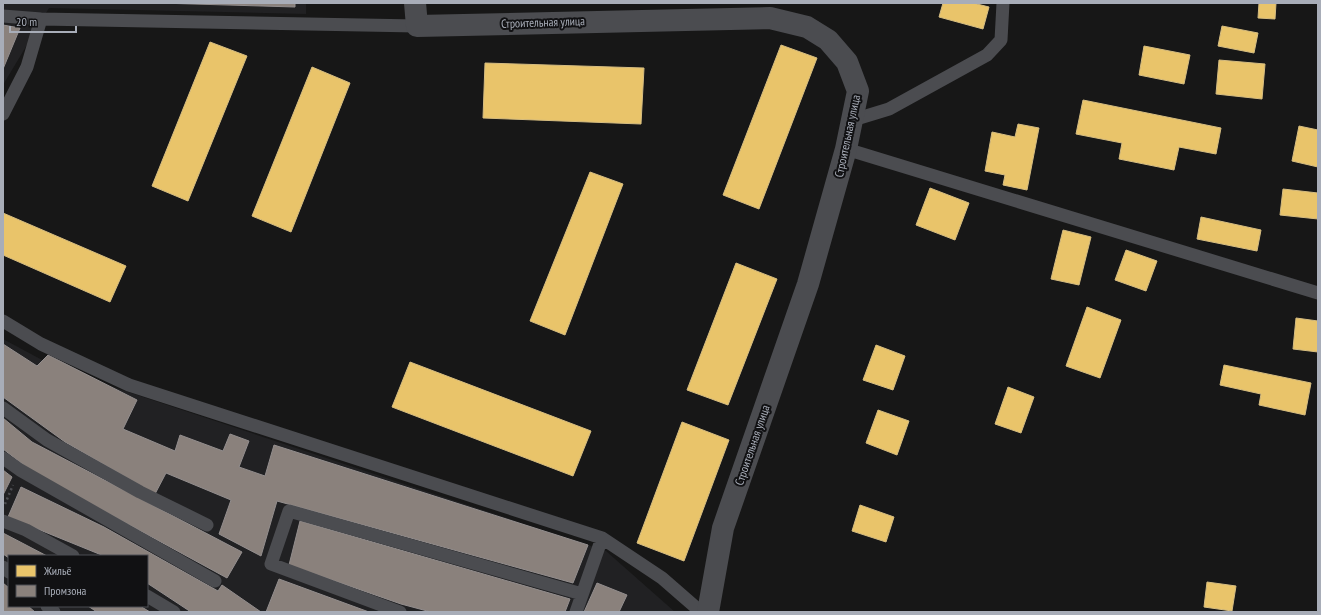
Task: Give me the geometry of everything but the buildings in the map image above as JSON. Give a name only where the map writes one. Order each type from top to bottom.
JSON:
[{"type":"street","points":[[415,3],[417,26]]},
{"type":"street","name":"Строительная улица","points":[[417,26],[770,18],[807,27],[828,40],[847,62],[858,91],[846,149],[808,284],[723,528],[708,612]]},
{"type":"lane","points":[[853,120],[890,109],[986,55],[1001,40],[1003,3]]},
{"type":"lane","points":[[3,16],[41,19],[417,26]]},
{"type":"lane","points":[[3,114],[27,67],[41,19]]},
{"type":"lane","points":[[846,149],[1318,293]]},
{"type":"lane","points":[[3,321],[41,344],[129,385],[602,538],[662,578],[701,612]]},
{"type":"lane","points":[[3,408],[47,440],[140,492],[207,525]]},
{"type":"lane","points":[[3,458],[20,470],[215,581]]},
{"type":"lane","points":[[400,612],[271,564],[289,512],[582,594]]},
{"type":"lane","points":[[3,521],[26,530],[71,555]]},
{"type":"lane","points":[[576,612],[602,538]]},
{"type":"lane","points":[[148,597],[174,612]]},
{"type":"path","points":[[3,508],[20,470]]},
{"type":"shaded area","points":[[3,3],[306,3],[306,14],[49,8],[3,85]]},
{"type":"shaded area","points":[[3,339],[59,369],[606,551],[675,612],[3,612]]}]
